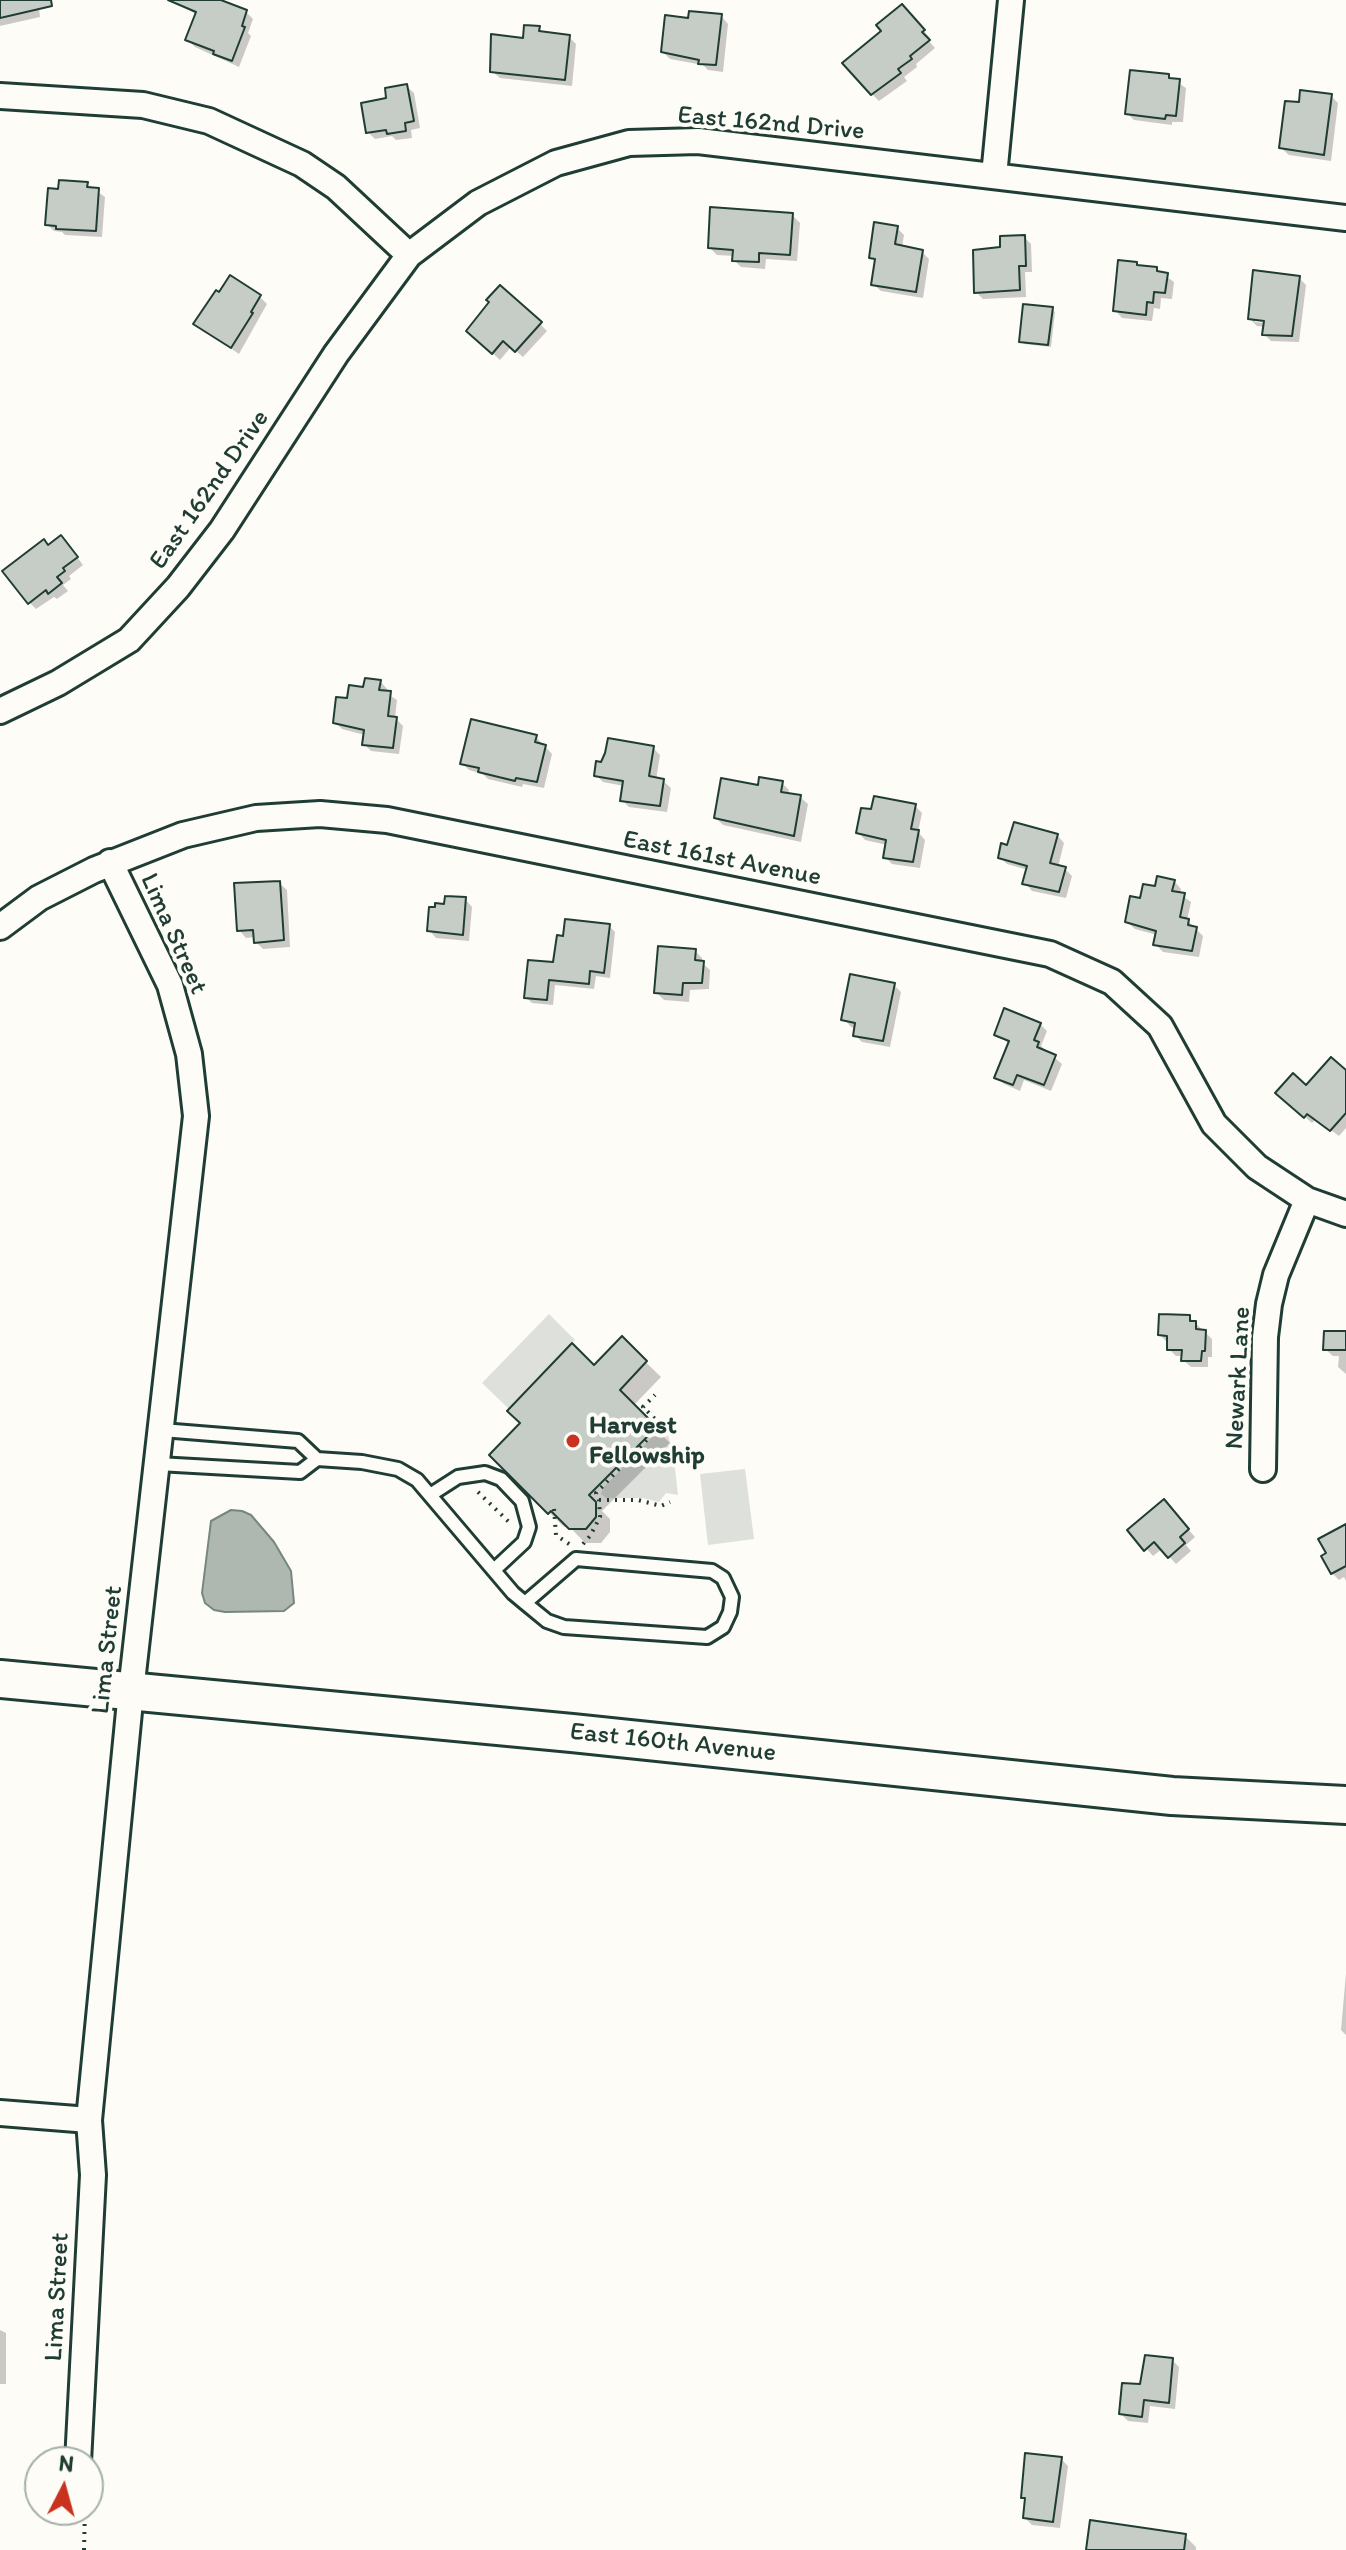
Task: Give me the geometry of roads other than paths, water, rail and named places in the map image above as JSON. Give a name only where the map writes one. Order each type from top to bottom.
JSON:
[{"type":"main road","name":"East 160th Avenue","points":[[0,1679],[572,1733],[1172,1796],[1346,1805]]},
{"type":"street","points":[[994,176],[1011,0]]},
{"type":"street","points":[[0,96],[143,105],[209,121],[302,164],[336,187],[409,255]]},
{"type":"street","name":"East 162nd Drive","points":[[0,711],[58,683],[129,640],[178,587],[222,530],[336,354],[409,255],[478,203],[556,163],[629,143],[698,141],[1346,218]]},
{"type":"street","name":"East 161st Avenue","points":[[0,927],[39,898],[110,862],[183,835],[256,818],[320,814],[387,820],[1058,956],[1112,982],[1160,1026],[1214,1124],[1257,1167],[1307,1200],[1346,1214]]},
{"type":"street","name":"Lima Street","points":[[79,2446],[93,2175],[89,2120],[131,1691],[196,1116],[189,1054],[170,985],[110,862]]},
{"type":"street","name":"Newark Lane","points":[[1263,1469],[1265,1337],[1269,1304],[1276,1275],[1307,1200]]},
{"type":"street","points":[[0,2113],[89,2120]]},
{"type":"lane","points":[[162,1430],[298,1441],[317,1459],[362,1462],[398,1469],[417,1480],[525,1603],[547,1621],[564,1627],[707,1637],[723,1627],[732,1597],[723,1578],[712,1571],[576,1559],[525,1603]]},
{"type":"lane","points":[[158,1464],[300,1472],[317,1459]]},
{"type":"lane","points":[[430,1495],[458,1477],[485,1473],[501,1479],[522,1501],[529,1527],[524,1542],[494,1570]]},
{"type":"place","name":"Harvest Fellowship","points":[[573,1441]]}]
